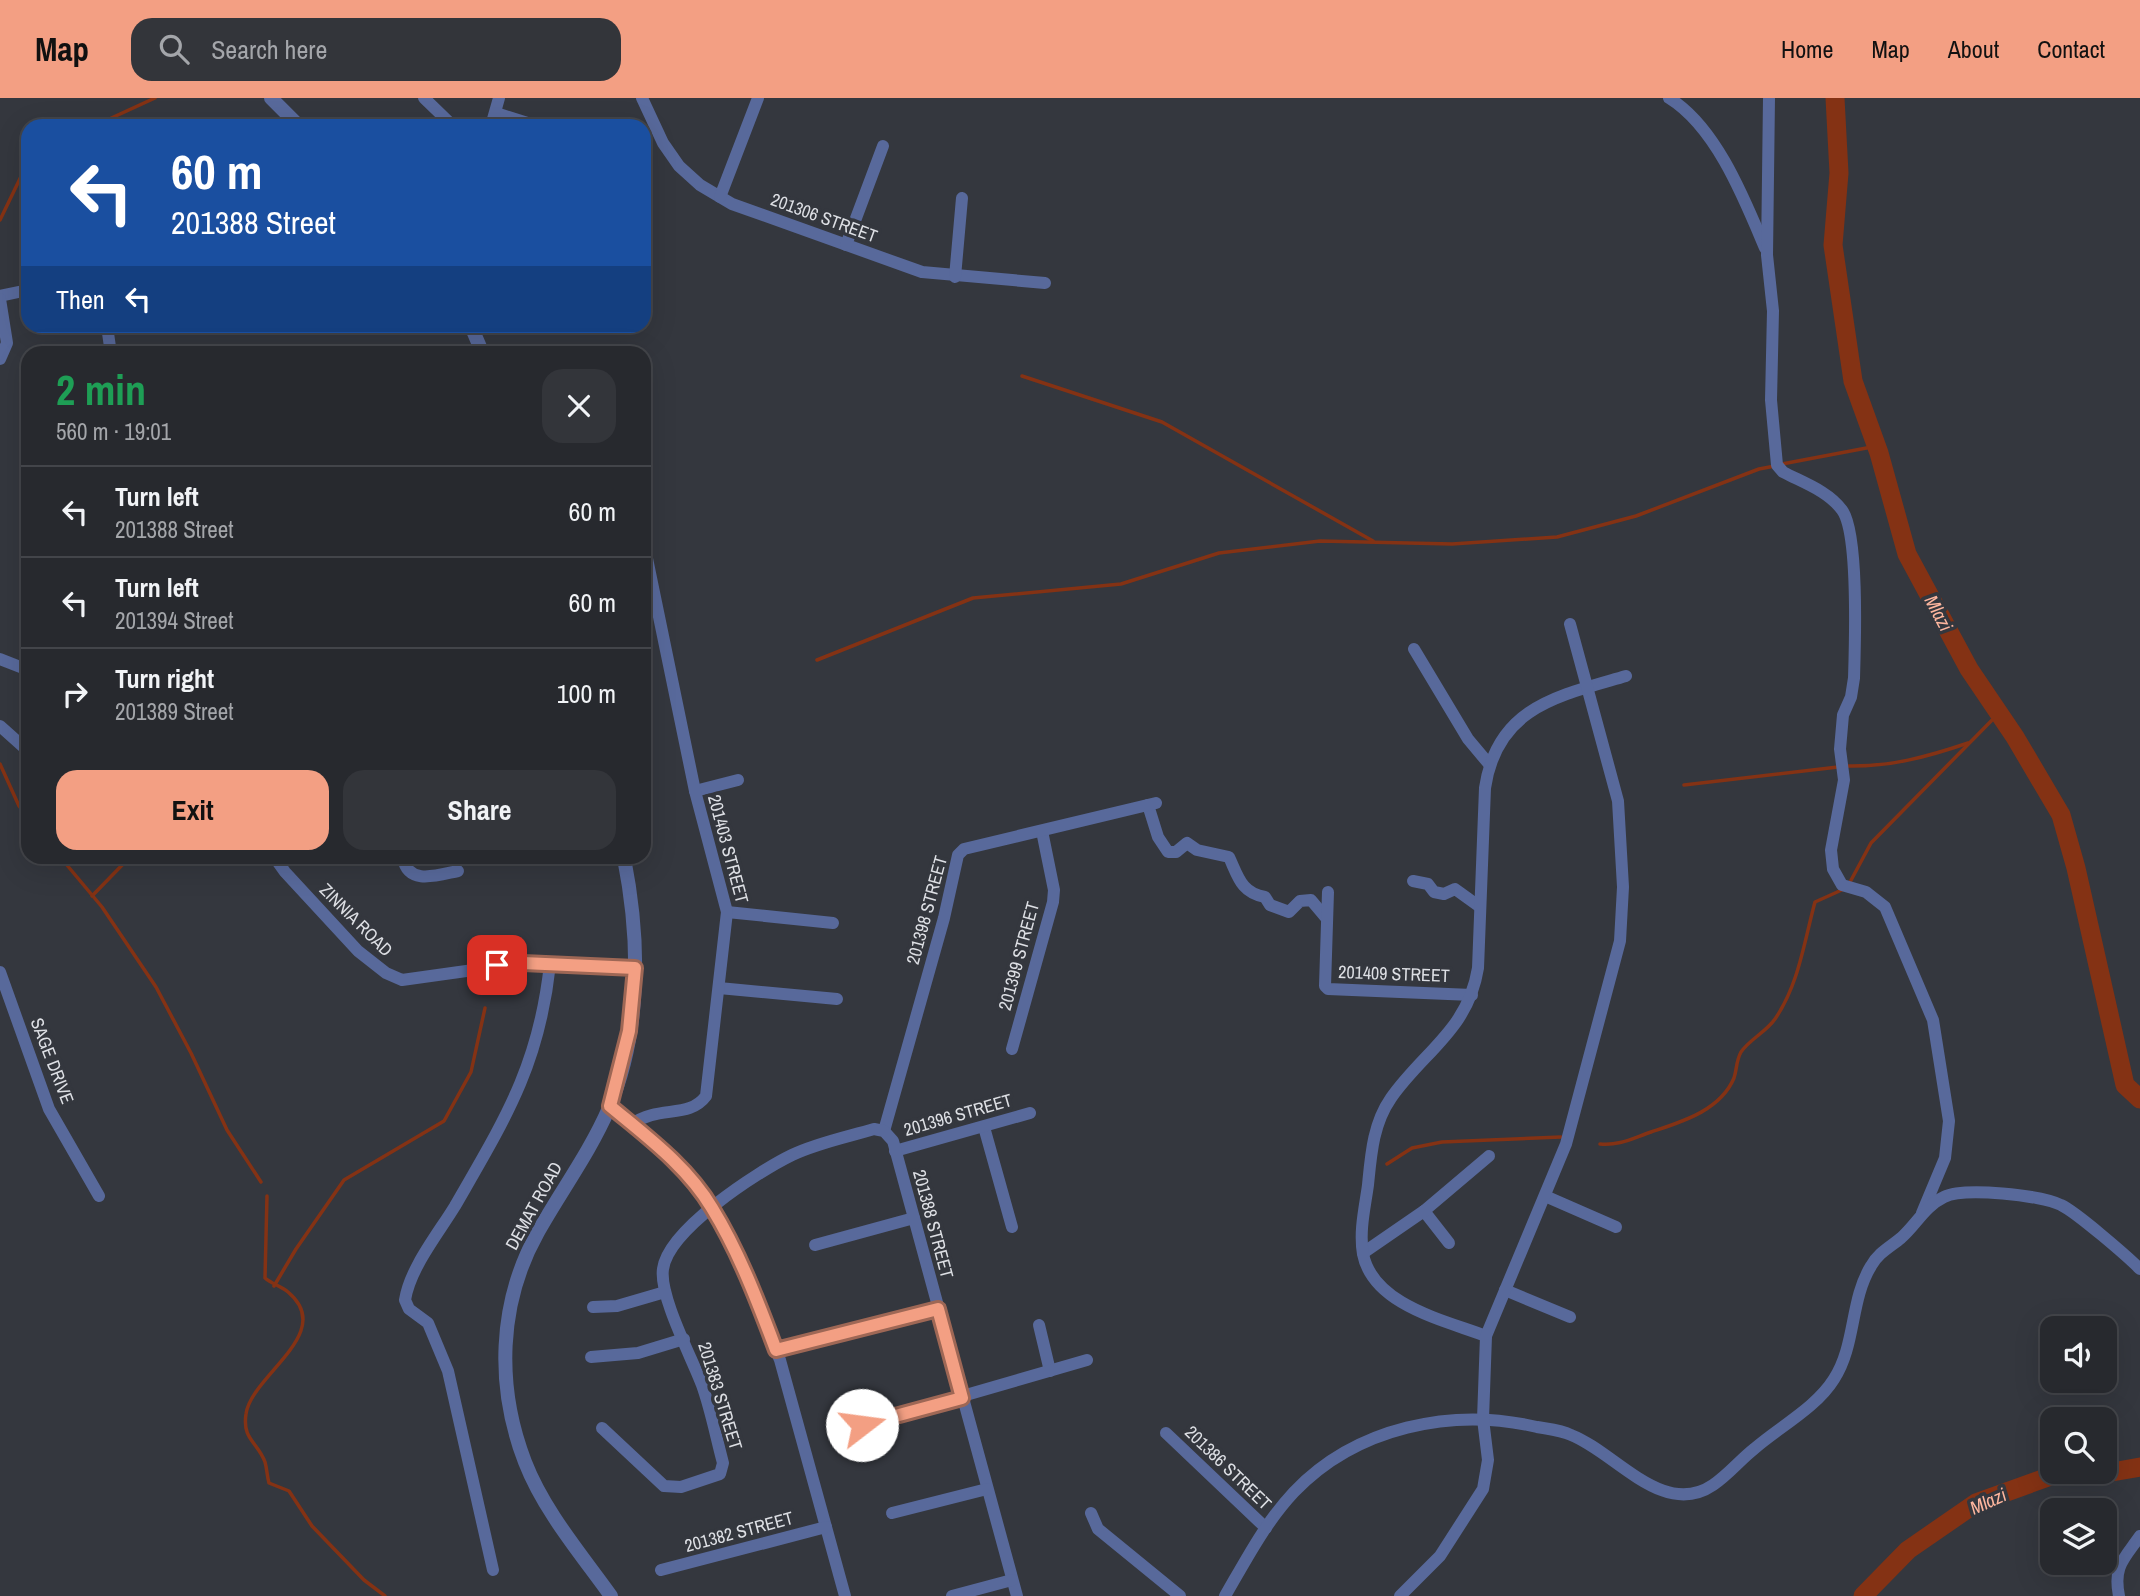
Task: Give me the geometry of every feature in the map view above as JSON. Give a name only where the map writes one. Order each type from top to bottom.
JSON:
[{"type":"street","points":[[271,98],[292,119]]},
{"type":"street","points":[[424,98],[446,119]]},
{"type":"street","points":[[494,119],[499,98]]},
{"type":"street","name":"201306 STREET","points":[[642,98],[663,143],[679,166],[720,197],[922,272],[1045,283]]},
{"type":"street","points":[[720,197],[758,98]]},
{"type":"street","points":[[1669,98],[1689,110],[1739,187],[1767,255]]},
{"type":"street","points":[[1769,98],[1767,255],[1773,311],[1771,400],[1777,466],[1783,472],[1831,497],[1844,513],[1851,538],[1854,678],[1851,697],[1843,715],[1840,749],[1844,780],[1832,850],[1833,869],[1842,885],[1866,892],[1885,907],[1933,1020],[1949,1121],[1945,1158],[1922,1213]]},
{"type":"street","points":[[846,244],[883,146]]},
{"type":"street","points":[[955,277],[962,198]]},
{"type":"street","points":[[0,359],[7,343],[0,298],[21,292]]},
{"type":"street","name":"201403 STREET","points":[[632,1124],[654,1112],[696,1107],[706,1096],[727,912],[695,791],[651,579]]},
{"type":"street","points":[[651,616],[658,614]]},
{"type":"street","points":[[1400,1596],[1434,1563],[1483,1489],[1488,1460],[1483,1419],[1486,1336],[1572,1127],[1622,926],[1618,801],[1570,624]]},
{"type":"street","points":[[1414,649],[1468,740],[1489,765]]},
{"type":"street","points":[[0,659],[21,667]]},
{"type":"street","points":[[1486,1336],[1390,1295],[1372,1277],[1363,1253],[1362,1234],[1373,1144],[1382,1112],[1392,1096],[1459,1022],[1472,995],[1478,968],[1485,788],[1489,765],[1499,742],[1518,720],[1533,708],[1626,676]]},
{"type":"street","points":[[0,726],[21,745]]},
{"type":"street","points":[[695,791],[738,780]]},
{"type":"street","name":"201398 STREET","points":[[884,1131],[944,918],[958,855],[964,849],[1152,804],[1158,837],[1168,852],[1176,852],[1187,843],[1196,850],[1228,857],[1234,876],[1253,895],[1265,897],[1270,905],[1289,912],[1300,901],[1311,900],[1327,919]]},
{"type":"street","name":"201399 STREET","points":[[1012,1049],[1053,902],[1054,890],[1042,831]]},
{"type":"street","name":"ZINNIA ROAD","points":[[279,864],[358,951],[393,977],[413,981],[497,965],[550,964],[635,968]]},
{"type":"street","points":[[405,864],[414,876],[458,871]]},
{"type":"street","name":"DEMAT ROAD","points":[[611,1596],[532,1477],[509,1410],[505,1373],[509,1307],[528,1253],[610,1106],[629,1031],[635,968],[632,904],[625,864]]},
{"type":"street","points":[[1413,881],[1428,884],[1434,892],[1444,894],[1455,889],[1480,907]]},
{"type":"street","name":"201409 STREET","points":[[1328,892],[1325,986],[1328,989],[1472,995]]},
{"type":"street","points":[[727,912],[833,923]]},
{"type":"street","points":[[493,1570],[448,1371],[428,1323],[409,1309],[405,1300],[418,1269],[519,1092],[542,1021],[550,964]]},
{"type":"street","name":"SAGE DRIVE","points":[[0,972],[49,1109],[99,1196]]},
{"type":"street","points":[[719,988],[837,999]]},
{"type":"street","points":[[610,1106],[667,1154],[712,1207],[734,1249],[776,1350],[845,1596]]},
{"type":"street","name":"201396 STREET","points":[[895,1151],[1030,1113]]},
{"type":"street","points":[[984,1127],[1012,1227]]},
{"type":"street","points":[[712,1207],[791,1155],[874,1129],[884,1131]]},
{"type":"street","name":"201388 STREET","points":[[884,1131],[892,1140],[1017,1596]]},
{"type":"street","points":[[1363,1253],[1424,1211],[1489,1156]]},
{"type":"street","points":[[1225,1596],[1266,1528],[1296,1491],[1315,1473],[1358,1446],[1402,1428],[1431,1421],[1513,1421],[1569,1433],[1590,1443],[1653,1487],[1670,1493],[1695,1494],[1714,1485],[1807,1407],[1833,1381],[1842,1364],[1861,1287],[1871,1266],[1882,1251],[1903,1237],[1922,1213],[1940,1199],[1956,1193],[1978,1192],[2053,1202],[2069,1210],[2140,1269]]},
{"type":"street","points":[[1545,1196],[1616,1227]]},
{"type":"street","name":"201383 STREET","points":[[601,1427],[664,1486],[681,1487],[720,1474],[723,1463],[684,1339],[665,1292],[663,1270],[673,1243],[712,1207]]},
{"type":"street","points":[[1424,1211],[1448,1243]]},
{"type":"street","points":[[815,1245],[914,1219]]},
{"type":"street","points":[[1505,1290],[1570,1317]]},
{"type":"street","points":[[593,1307],[617,1306],[665,1292]]},
{"type":"street","points":[[776,1350],[938,1309]]},
{"type":"street","points":[[1039,1325],[1050,1371]]},
{"type":"street","points":[[591,1357],[646,1352],[684,1339]]},
{"type":"street","points":[[862,1425],[1087,1360]]},
{"type":"street","name":"201386 STREET","points":[[1166,1433],[1266,1528]]},
{"type":"street","points":[[892,1513],[987,1489]]},
{"type":"street","points":[[1091,1513],[1098,1529],[1180,1596]]},
{"type":"street","name":"201382 STREET","points":[[661,1570],[826,1527]]},
{"type":"street","points":[[2119,1596],[2116,1579],[2119,1567],[2140,1536]]},
{"type":"street","points":[[952,1596],[1012,1580]]},
{"type":"waterway","points":[[109,119],[155,98]]},
{"type":"waterway","name":"Mlazi","points":[[1835,98],[1839,173],[1833,245],[1853,381],[1879,453],[1907,554],[1969,669],[2015,737],[2061,815],[2076,868],[2125,1085],[2140,1099]]},
{"type":"waterway","points":[[0,220],[21,176]]},
{"type":"waterway","points":[[1022,376],[1162,422],[1373,541]]},
{"type":"waterway","points":[[1782,464],[1877,446]]},
{"type":"waterway","points":[[817,660],[973,598],[1121,584],[1219,553],[1320,541],[1452,544],[1557,537],[1636,516],[1759,469],[1775,466]]},
{"type":"waterway","points":[[1849,884],[1871,843],[1999,713]]},
{"type":"waterway","points":[[1846,766],[1908,760],[1968,743]]},
{"type":"waterway","points":[[0,764],[21,808]]},
{"type":"waterway","points":[[1684,785],[1838,767]]},
{"type":"waterway","points":[[66,864],[102,907],[156,987],[227,1130],[261,1182]]},
{"type":"waterway","points":[[92,896],[123,864]]},
{"type":"waterway","points":[[1600,1144],[1620,1143],[1675,1124],[1699,1114],[1719,1099],[1734,1078],[1741,1052],[1771,1024],[1790,992],[1815,902],[1844,889]]},
{"type":"waterway","points":[[274,1286],[344,1180],[444,1121],[471,1072],[485,1008]]},
{"type":"waterway","points":[[1387,1164],[1412,1148],[1442,1142],[1561,1137]]},
{"type":"waterway","points":[[267,1196],[265,1278],[288,1292],[300,1307],[303,1323],[298,1338],[251,1399],[246,1414],[246,1430],[262,1455],[269,1483],[289,1491],[312,1526],[364,1580],[385,1596]]},
{"type":"waterway","name":"Mlazi","points":[[1863,1596],[1908,1550],[1976,1503],[2059,1473],[2112,1472],[2140,1467]]},
{"type":"route","points":[[497,965],[523,963],[635,968],[629,1031],[610,1106],[667,1154],[712,1207],[734,1249],[776,1350],[938,1309],[962,1398],[862,1425]]}]
